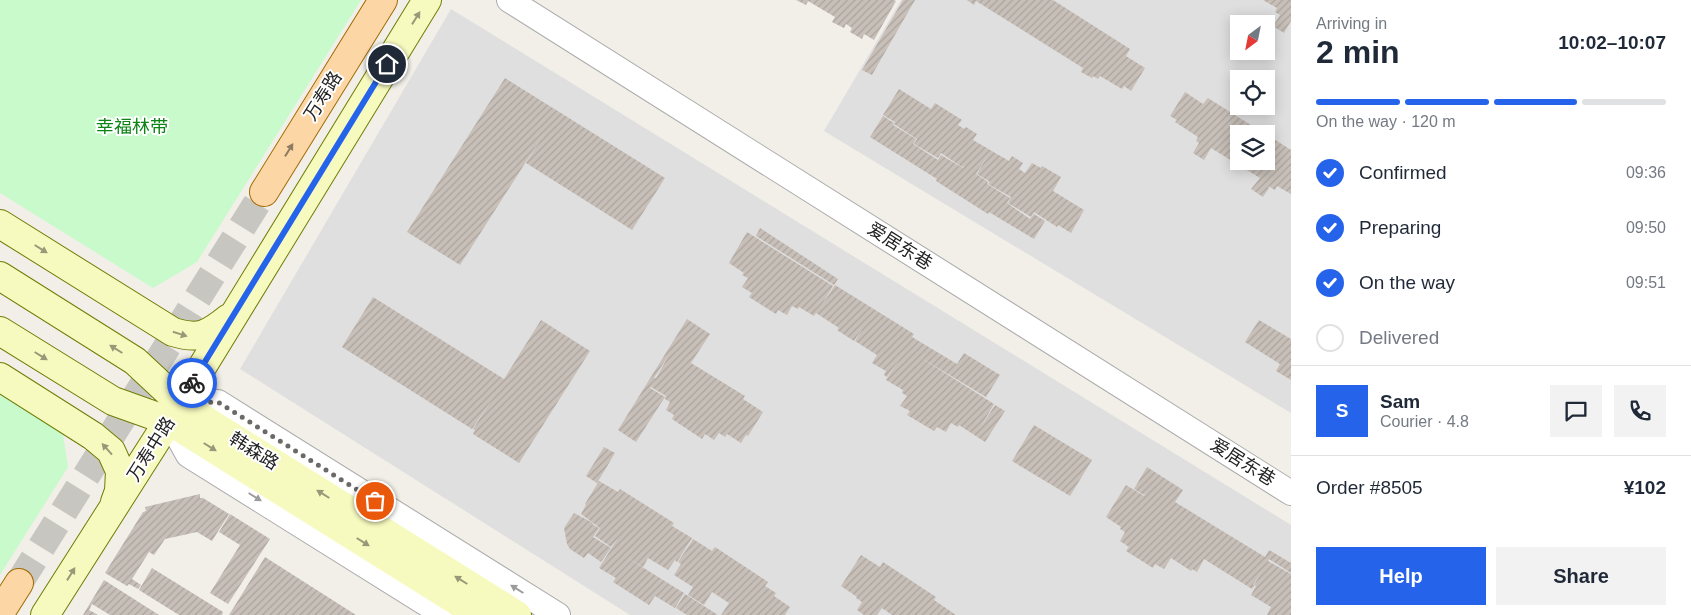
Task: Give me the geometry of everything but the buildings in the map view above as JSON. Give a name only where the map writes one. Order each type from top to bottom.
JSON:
[{"type":"main road","name":"万寿路","points":[[264,192],[383,0]]},
{"type":"main road","name":"万寿中路","points":[[45,615],[174,412],[427,0]]},
{"type":"main road","points":[[0,224],[173,332],[187,336],[199,336],[214,330],[234,314]]},
{"type":"main road","name":"韩森路","points":[[0,276],[135,361],[174,412],[479,615]]},
{"type":"main road","name":"韩森路","points":[[0,331],[113,401],[174,412],[207,421],[517,615]]},
{"type":"main road","points":[[0,377],[93,436],[111,451],[120,471],[119,491],[112,510]]},
{"type":"main road","points":[[0,613],[19,583]]},
{"type":"street","name":"爱居东巷","points":[[509,0],[1291,493]]},
{"type":"street","points":[[444,615],[188,455],[174,412],[218,402],[558,615]]},
{"type":"shaded area","points":[[901,0],[1291,0],[1291,413],[824,131]]},
{"type":"shaded area","points":[[451,9],[1291,525],[1291,615],[630,615],[240,369]]},
{"type":"green space","name":"幸福林带","points":[[0,0],[361,0],[197,262],[153,288],[0,193]]},
{"type":"green space","points":[[0,394],[63,434],[68,467],[0,575]]},
{"type":"tunnel","points":[[19,583],[264,192]]},
{"type":"way so far","points":[[192,383],[180,403],[218,402],[375,501]]},
{"type":"route","points":[[192,383],[387,64]]}]
